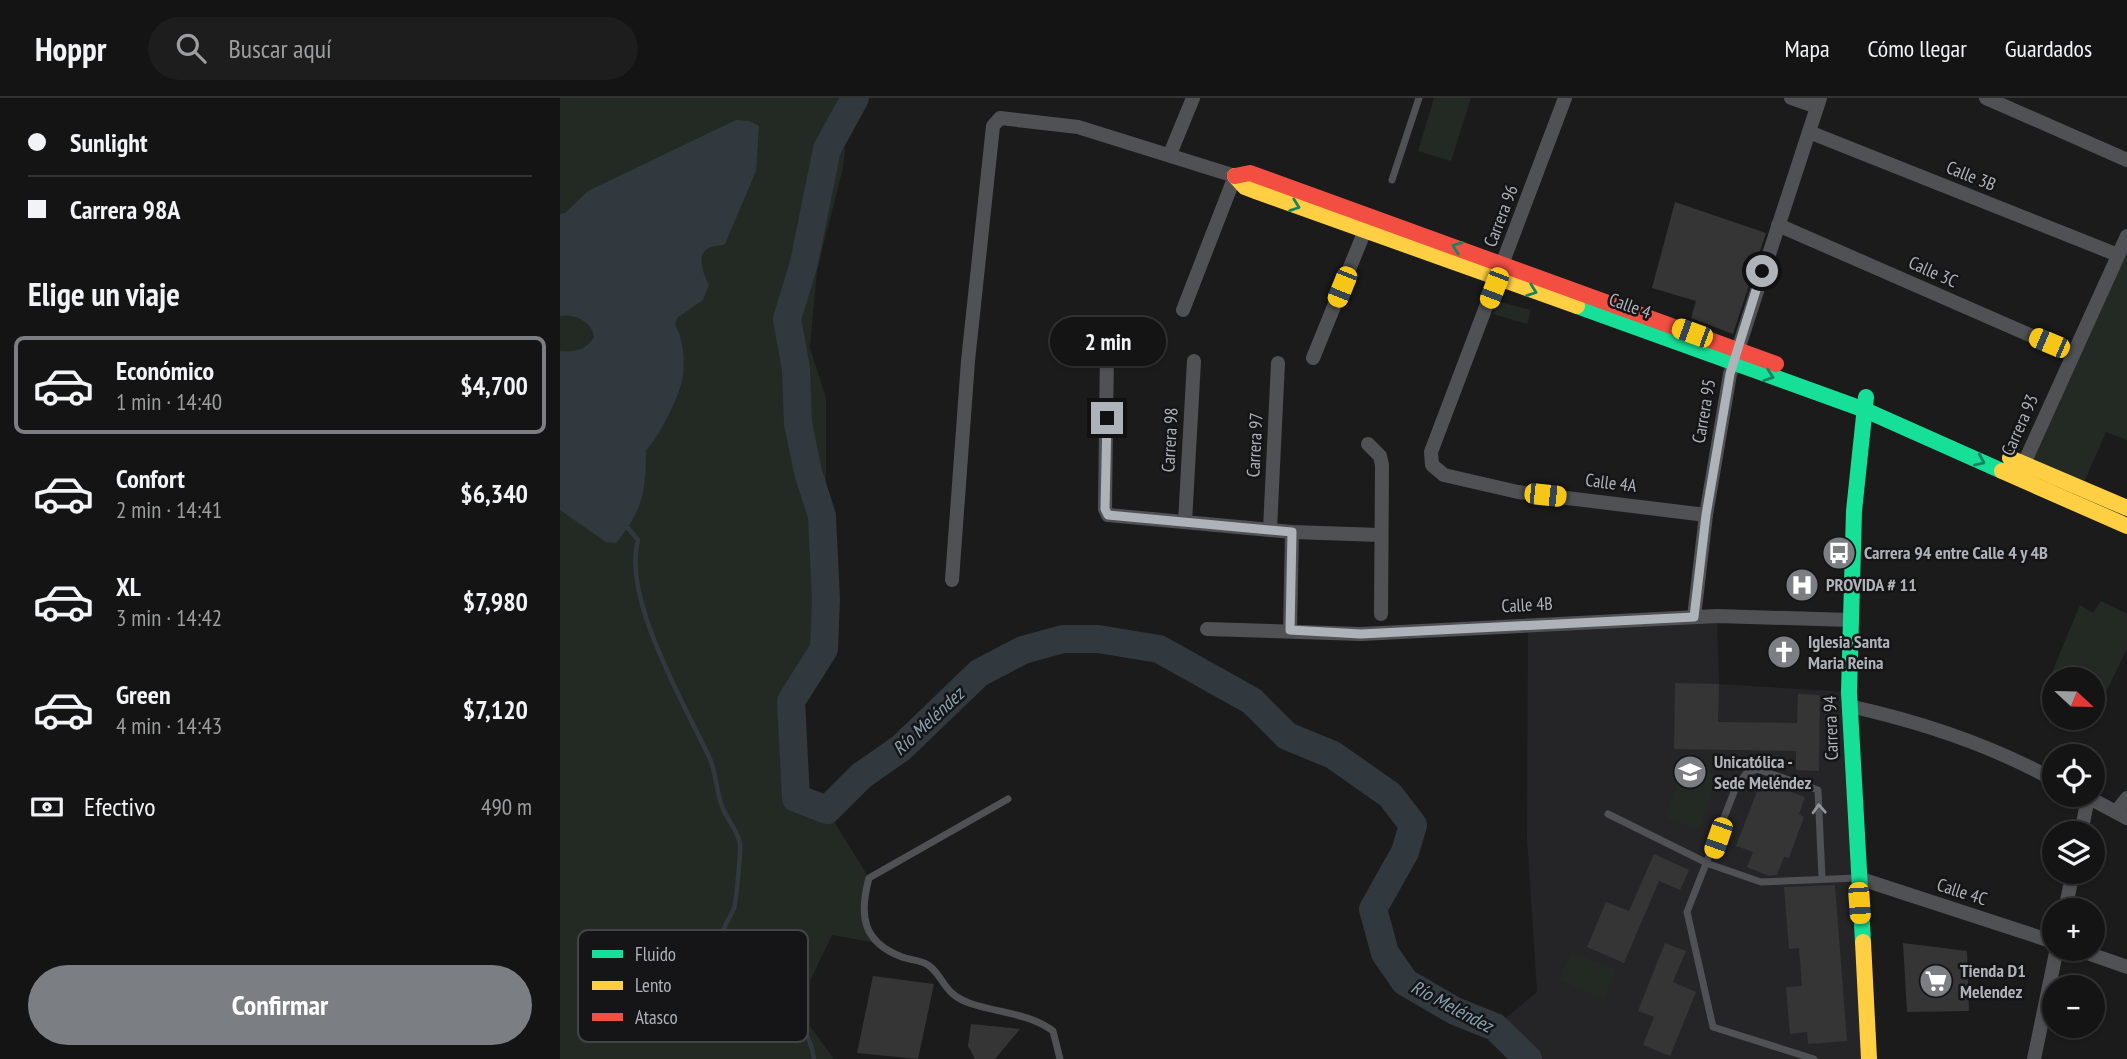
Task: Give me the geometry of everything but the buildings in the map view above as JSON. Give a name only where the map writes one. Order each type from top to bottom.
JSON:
[{"type":"street","points":[[1170,154],[1193,98]]},
{"type":"street","name":"Carrera 96","points":[[1432,465],[1431,452],[1565,98]]},
{"type":"street","points":[[1791,98],[1819,102]]},
{"type":"street","points":[[1986,98],[2127,160]]},
{"type":"street","name":"Carrera 95","points":[[1694,617],[1706,515],[1735,357],[1819,102]]},
{"type":"street","name":"Calle 4","points":[[952,580],[968,361],[993,126],[1000,118],[1078,127],[1170,154],[1235,176],[1245,187],[1368,224],[1866,403],[2021,471],[2127,526]]},
{"type":"street","name":"Calle 3B","points":[[1809,132],[2119,255]]},
{"type":"street","points":[[1183,310],[1235,176]]},
{"type":"street","points":[[1313,358],[1368,224]]},
{"type":"street","name":"Calle 3C","points":[[1778,225],[2073,354]]},
{"type":"street","name":"Carrera 93","points":[[2021,471],[2127,236]]},
{"type":"street","points":[[1107,348],[1105,509],[1108,515],[1292,532],[1380,535]]},
{"type":"street","name":"Carrera 98","points":[[1185,522],[1194,361]]},
{"type":"street","name":"Carrera 97","points":[[1270,529],[1278,363]]},
{"type":"street","name":"Carrera 94","points":[[1866,403],[1854,511],[1849,706],[1869,1059]]},
{"type":"street","points":[[1368,444],[1380,456],[1382,465],[1381,614]]},
{"type":"street","name":"Calle 4A","points":[[1432,465],[1444,475],[1518,492],[1706,515]]},
{"type":"street","name":"Calle 4","points":[[2021,471],[2127,508]]},
{"type":"street","points":[[1290,630],[1292,532]]},
{"type":"street","name":"Calle 4B","points":[[1207,629],[1361,634],[1694,617],[1850,620]]},
{"type":"street","points":[[1849,706],[1931,725],[2013,757],[2042,773]]},
{"type":"street","points":[[2105,806],[2122,815],[2127,797]]},
{"type":"street","name":"Calle 4C","points":[[1858,878],[2042,938]]},
{"type":"street","points":[[2105,959],[2127,967]]},
{"type":"street","points":[[2034,1059],[2054,961]]},
{"type":"lane","points":[[1392,180],[1419,98]]},
{"type":"lane","points":[[1814,1059],[1713,1027],[1687,912],[1709,864],[1736,787],[1746,774],[1757,769],[1818,790],[1822,878]]},
{"type":"lane","points":[[1008,799],[869,878],[862,904],[867,926],[877,943],[900,956],[928,964],[953,994],[1041,1021],[1054,1031],[1060,1059]]},
{"type":"lane","points":[[1608,814],[1709,864],[1760,882],[1858,878]]},
{"type":"shaded area","points":[[560,98],[855,98],[836,131],[845,149],[843,168],[817,270],[810,348],[826,398],[826,478],[820,508],[826,600],[824,649],[791,701],[796,797],[827,810],[869,878],[865,911],[868,926],[877,943],[832,935],[810,981],[810,1026],[834,1059],[560,1059]]},
{"type":"shaded area","points":[[1434,98],[1471,98],[1451,161],[1418,151]]},
{"type":"shaded area","points":[[736,120],[749,121],[759,126],[756,171],[725,244],[709,248],[702,255],[702,265],[709,285],[703,300],[677,318],[675,325],[683,356],[682,383],[663,426],[646,450],[644,489],[637,510],[616,543],[606,542],[560,510],[560,351],[580,350],[594,337],[590,327],[582,320],[560,316],[560,214],[565,213],[588,191]]},
{"type":"shaded area","points":[[2127,236],[2127,440],[2106,432],[2081,489],[2024,464]]},
{"type":"shaded area","points":[[1497,301],[1531,310],[1527,324],[1493,314]]},
{"type":"shaded area","points":[[2101,601],[2127,614],[2127,649],[2105,694],[2105,667],[2054,667],[2080,605],[2093,613]]},
{"type":"shaded area","name":"Unicatólica - Sede Meléndez","points":[[1717,616],[1719,684],[1849,692],[1869,1059],[1528,1059],[1495,1027],[1537,992],[1527,838],[1528,624]]},
{"type":"shaded area","points":[[1684,764],[1717,775],[1699,829],[1666,818]]},
{"type":"shaded area","points":[[1571,952],[1616,970],[1604,999],[1559,980]]},
{"type":"waterway","name":"Río Meléndez","points":[[855,98],[827,149],[804,263],[787,319],[796,369],[798,423],[808,472],[822,516],[826,600],[824,649],[791,701],[796,798],[827,810],[861,776],[901,748],[979,673],[1023,650],[1063,639],[1098,639],[1159,649],[1252,701],[1287,736],[1333,755],[1390,795],[1413,825],[1405,852],[1373,909],[1385,953],[1405,982],[1455,1011],[1495,1027],[1528,1059]]},
{"type":"waterway","points":[[628,528],[638,540],[635,564],[647,621],[672,682],[710,759],[721,805],[740,844],[735,904],[723,930]]},
{"type":"waterway","points":[[808,1038],[814,1059]]},
{"type":"traffic: fast","points":[[1577,306],[1865,410],[2002,471]]},
{"type":"traffic: fast","points":[[1863,942],[1849,692],[1854,511],[1866,397]]},
{"type":"traffic: slow","points":[[1235,176],[1245,187],[1258,192],[1577,306]]},
{"type":"traffic: slow","points":[[2010,458],[2127,508]]},
{"type":"traffic: slow","points":[[2002,471],[2127,526]]},
{"type":"traffic: slow","points":[[1863,942],[1869,1059]]},
{"type":"traffic: jam","points":[[1235,176],[1250,173],[1776,364]]},
{"type":"place","name":"Carrera 94 entre Calle 4 y 4B","points":[[1839,553]]},
{"type":"place","name":"PROVIDA # 11","points":[[1802,585]]},
{"type":"place","name":"Iglesia Santa Maria Reina","points":[[1784,652]]},
{"type":"place","name":"Unicatólica - Sede Meléndez","points":[[1690,772]]},
{"type":"place","name":"Tienda D1 Melendez","points":[[1936,981]]},
{"type":"route","points":[[1107,418],[1105,509],[1108,515],[1114,518],[1292,532],[1290,630],[1361,634],[1694,617],[1706,515],[1730,374],[1762,271]]}]
